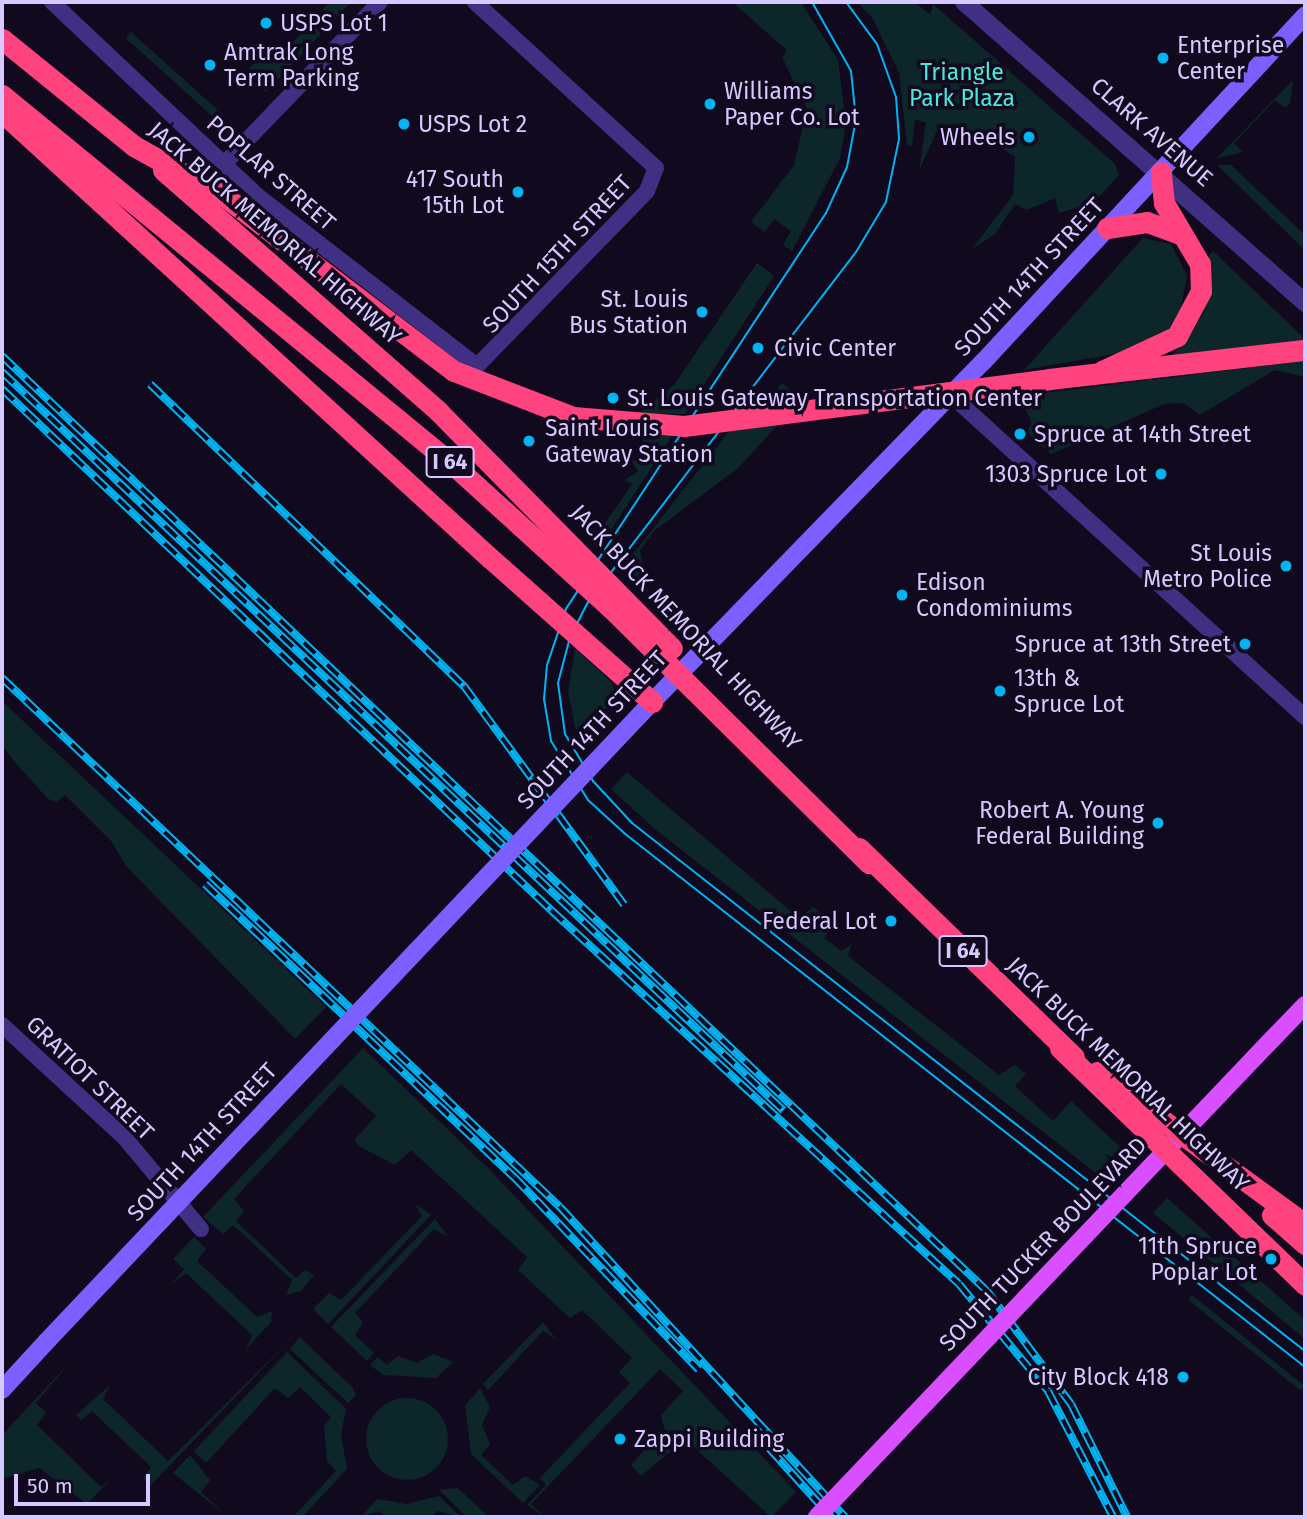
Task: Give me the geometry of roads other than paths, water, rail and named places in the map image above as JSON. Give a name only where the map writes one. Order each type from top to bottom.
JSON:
[{"type":"highway","name":"JACK BUCK MEMORIAL HIGHWAY","points":[[2,39],[134,146],[438,411],[872,861],[1305,1283]]},
{"type":"highway","name":"JACK BUCK MEMORIAL HIGHWAY","points":[[2,95],[508,514],[1305,1283]]},
{"type":"highway","points":[[2,112],[659,695]]},
{"type":"highway","points":[[134,146],[224,196],[442,364],[512,399],[573,417],[694,425],[1102,372],[1305,351]]},
{"type":"highway","points":[[1102,372],[1155,350],[1186,326],[1202,279],[1186,238],[1164,203],[1161,172]]},
{"type":"highway","points":[[1107,228],[1147,222],[1186,238]]},
{"type":"highway","points":[[1060,1048],[1157,1110],[1305,1224]]},
{"type":"highway","points":[[1126,1107],[1210,1161],[1305,1244]]},
{"type":"main road","name":"SOUTH 14TH STREET","points":[[2,1390],[659,695],[951,395],[1305,15]]},
{"type":"main road","name":"SOUTH TUCKER BOULEVARD","points":[[817,1517],[1305,1005]]},
{"type":"street","name":"POPLAR STREET","points":[[52,2],[223,165],[471,366]]},
{"type":"street","points":[[223,165],[380,2]]},
{"type":"street","name":"SOUTH 15TH STREET","points":[[471,366],[488,360],[648,191],[656,177],[652,158],[475,2]]},
{"type":"street","name":"CLARK AVENUE","points":[[964,2],[1161,172],[1305,303]]},
{"type":"street","points":[[951,395],[1305,717]]},
{"type":"street","name":"GRATIOT STREET","points":[[2,1025],[124,1137],[201,1229]]},
{"type":"tram line","points":[[812,2],[851,71],[856,119],[847,167],[826,213],[566,609],[547,665],[544,699],[551,741],[588,800],[624,833],[1305,1367]]},
{"type":"tram line","points":[[846,2],[877,44],[896,97],[899,139],[886,202],[856,252],[588,602],[570,637],[558,683],[565,734],[593,781],[632,823],[1305,1351]]},
{"type":"railway","points":[[2,356],[987,1291],[1071,1404],[1127,1517]]},
{"type":"railway","points":[[2,372],[783,1110]]},
{"type":"railway","points":[[150,384],[464,686],[624,905]]},
{"type":"railway","points":[[2,389],[551,910],[959,1284],[1048,1391],[1113,1517]]},
{"type":"railway","points":[[2,678],[560,1207],[845,1517]]},
{"type":"railway","points":[[205,884],[514,1177],[699,1370]]},
{"type":"railway","points":[[769,1448],[831,1517]]},
{"type":"place","name":"USPS Lot 1","points":[[266,23]]},
{"type":"place","name":"Enterprise Center","points":[[1163,58]]},
{"type":"place","name":"Amtrak Long Term Parking","points":[[210,65]]},
{"type":"place","name":"Williams Paper Co. Lot","points":[[710,104]]},
{"type":"place","name":"USPS Lot 2","points":[[404,124]]},
{"type":"place","name":"Wheels","points":[[1029,137]]},
{"type":"place","name":"417 South 15th Lot","points":[[518,192]]},
{"type":"place","name":"St. Louis Bus Station","points":[[702,312]]},
{"type":"place","name":"Civic Center","points":[[758,348]]},
{"type":"place","name":"St. Louis Gateway Transportation Center","points":[[613,398]]},
{"type":"place","name":"Spruce at 14th Street","points":[[1020,434]]},
{"type":"place","name":"Saint Louis Gateway Station","points":[[529,441]]},
{"type":"place","name":"1303 Spruce Lot","points":[[1161,474]]},
{"type":"place","name":"St Louis Metro Police","points":[[1286,566]]},
{"type":"place","name":"Edison Condominiums","points":[[902,595]]},
{"type":"place","name":"Spruce at 13th Street","points":[[1245,644]]},
{"type":"place","name":"13th & Spruce Lot","points":[[1000,691]]},
{"type":"place","name":"Robert A. Young Federal Building","points":[[1158,823]]},
{"type":"place","name":"Federal Lot","points":[[891,921]]},
{"type":"place","name":"11th Spruce Poplar Lot","points":[[1271,1259]]},
{"type":"place","name":"City Block 418","points":[[1183,1377]]},
{"type":"place","name":"Zappi Building","points":[[620,1439]]},
{"type":"park label","name":"Triangle Park Plaza","points":[[962,85]]}]
